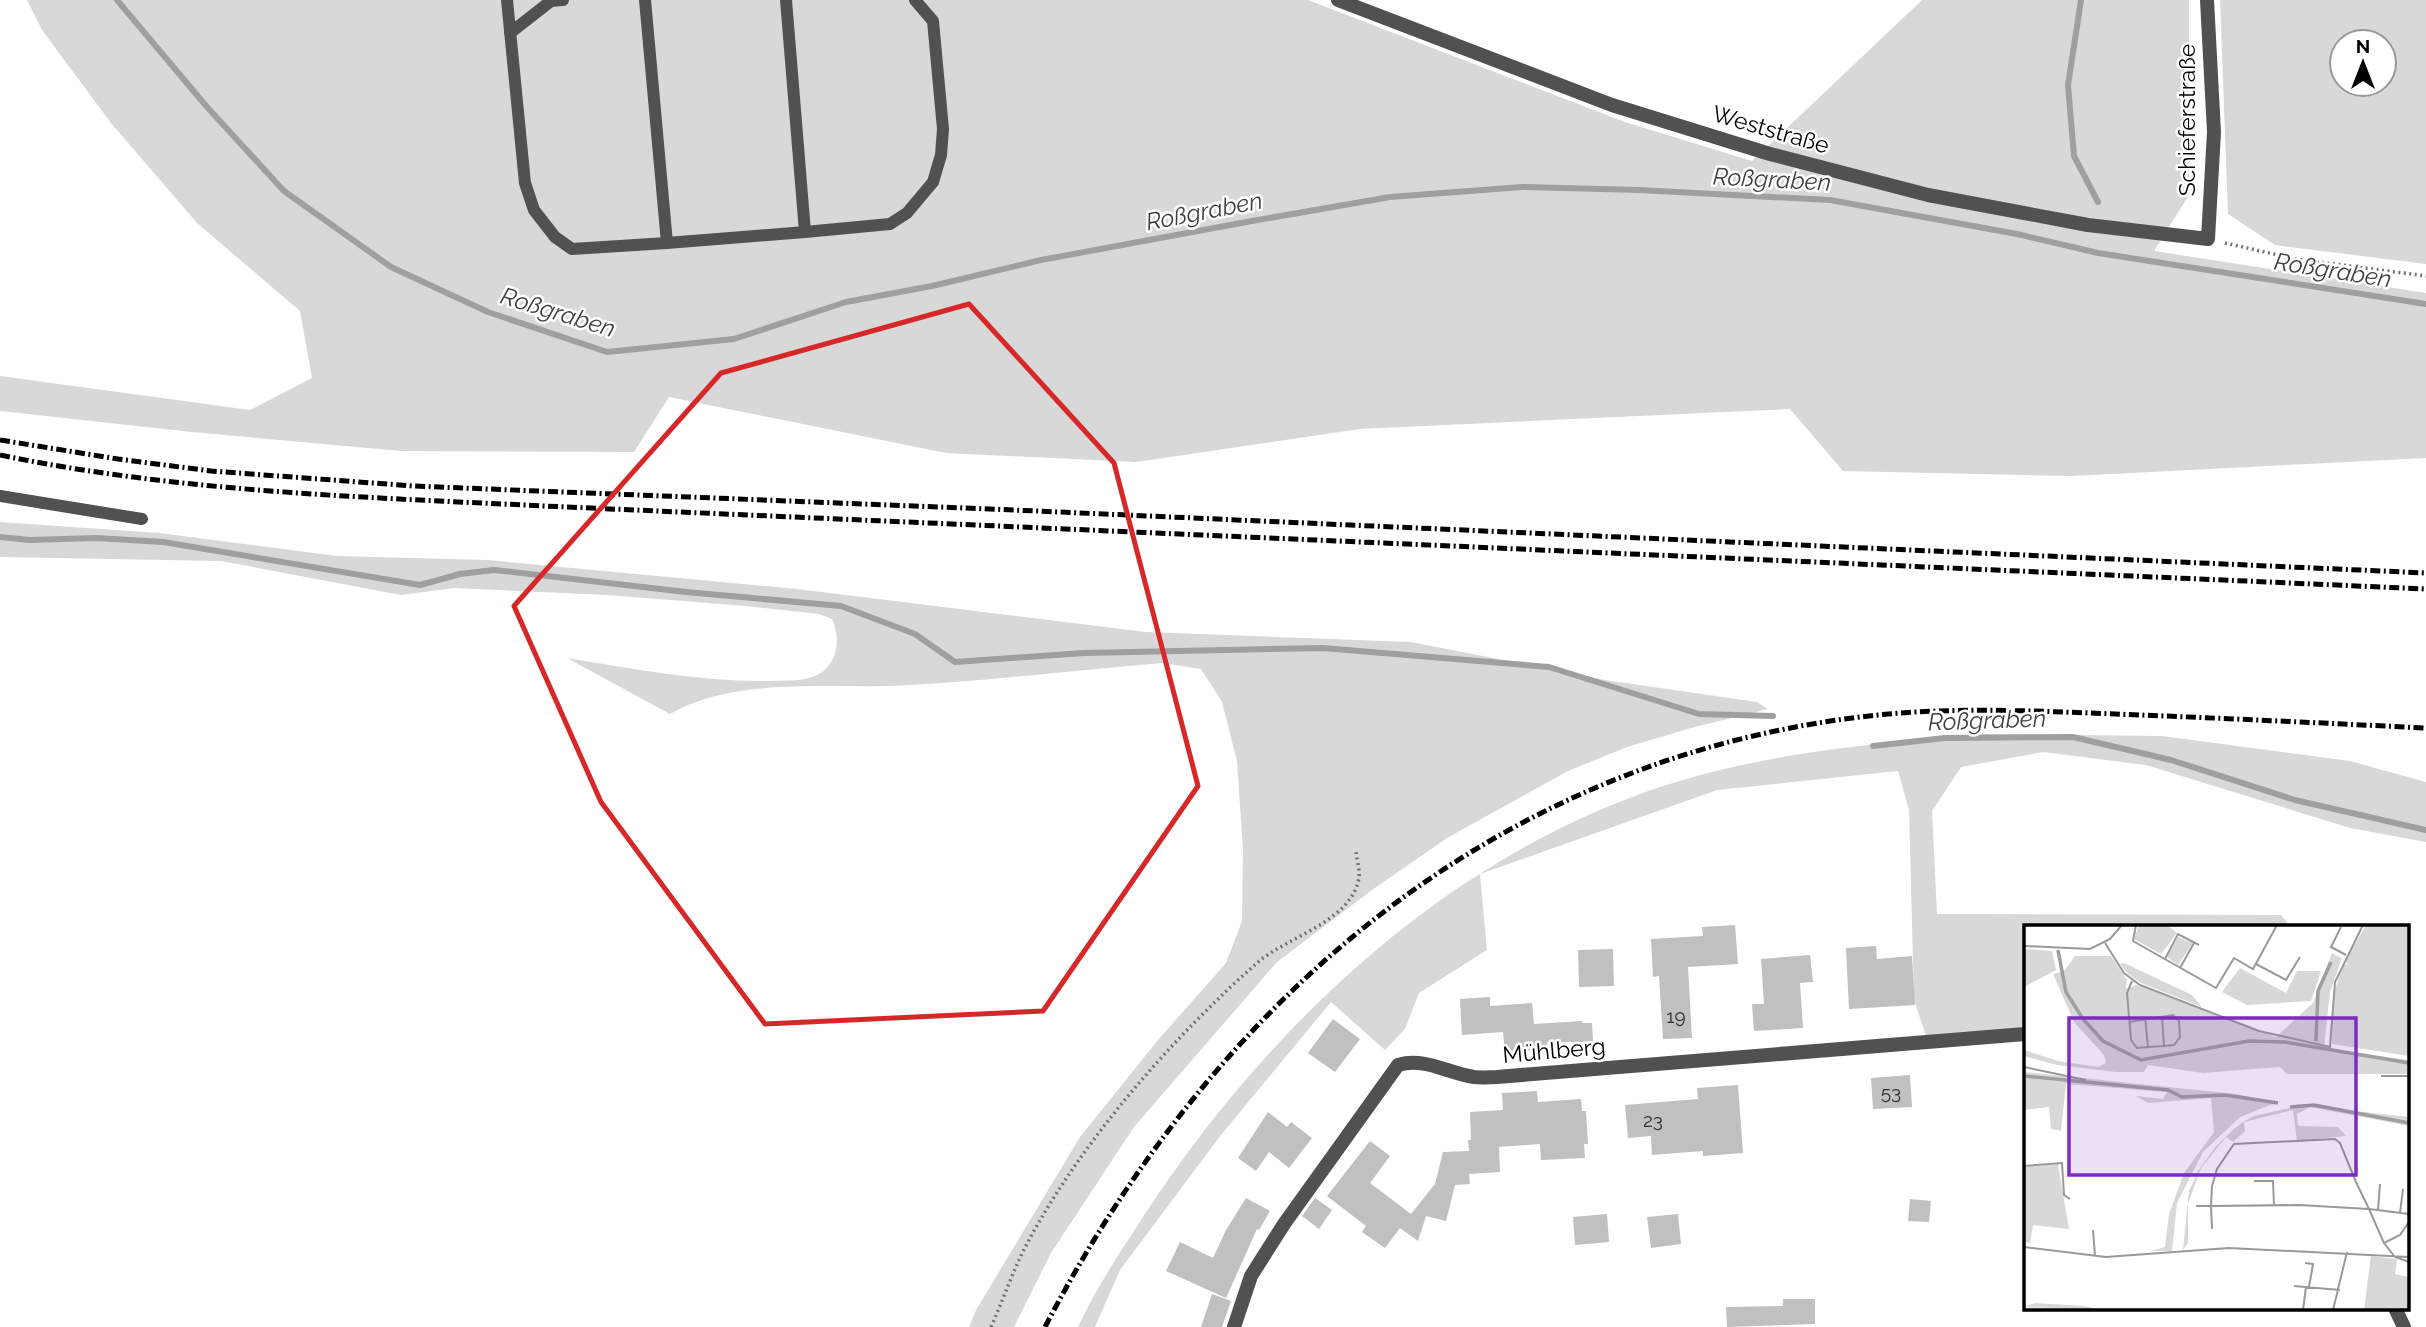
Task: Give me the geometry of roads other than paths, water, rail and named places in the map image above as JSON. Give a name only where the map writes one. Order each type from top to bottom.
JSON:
[{"type":"street","name":"Weststraße","points":[[1338,0],[1612,105],[1770,154],[1928,195],[2088,225],[2208,239]]},
{"type":"street","name":"Schieferstraße","points":[[2207,0],[2214,132],[2208,239]]},
{"type":"street","name":"Mühlberg","points":[[1234,1327],[1251,1276],[1398,1065],[1423,1062],[1475,1077],[1497,1077],[2024,1034]]},
{"type":"street","points":[[2396,1310],[2404,1327]]},
{"type":"lane","points":[[507,0],[524,183],[534,210],[555,237],[572,248],[667,243],[890,224],[907,213],[933,182],[941,155],[943,128],[933,21],[915,0]]},
{"type":"lane","points":[[510,33],[551,1],[563,0]]},
{"type":"lane","points":[[645,0],[667,243]]},
{"type":"lane","points":[[786,0],[805,232]]},
{"type":"lane","points":[[0,496],[142,519]]},
{"type":"waterway","name":"Roßgraben","points":[[117,0],[207,107],[284,191],[391,267],[488,312],[607,352],[734,339],[846,302],[932,286],[1041,260],[1252,221],[1390,197],[1522,187],[1830,200],[2017,234],[2098,253],[2426,304]]},
{"type":"waterway","points":[[2081,0],[2068,85],[2074,156],[2098,202]]},
{"type":"waterway","name":"Roßgraben","points":[[0,537],[163,542],[420,585],[460,574],[494,570],[841,606],[915,634],[955,662],[1084,653],[1323,648],[1549,667],[1699,714],[1773,716]]},
{"type":"waterway","name":"Roßgraben","points":[[1873,746],[1945,738],[2073,737],[2171,760],[2295,800],[2426,830]]},
{"type":"railway","points":[[0,440],[211,471],[413,486],[2426,573]]},
{"type":"railway","points":[[0,455],[203,485],[407,499],[2426,589]]},
{"type":"railway","points":[[1045,1327],[1114,1208],[1194,1098],[1284,999],[1384,912],[1493,839],[1612,781],[1741,739],[1878,715],[1908,713],[1967,710],[2056,712],[2426,728]]}]
